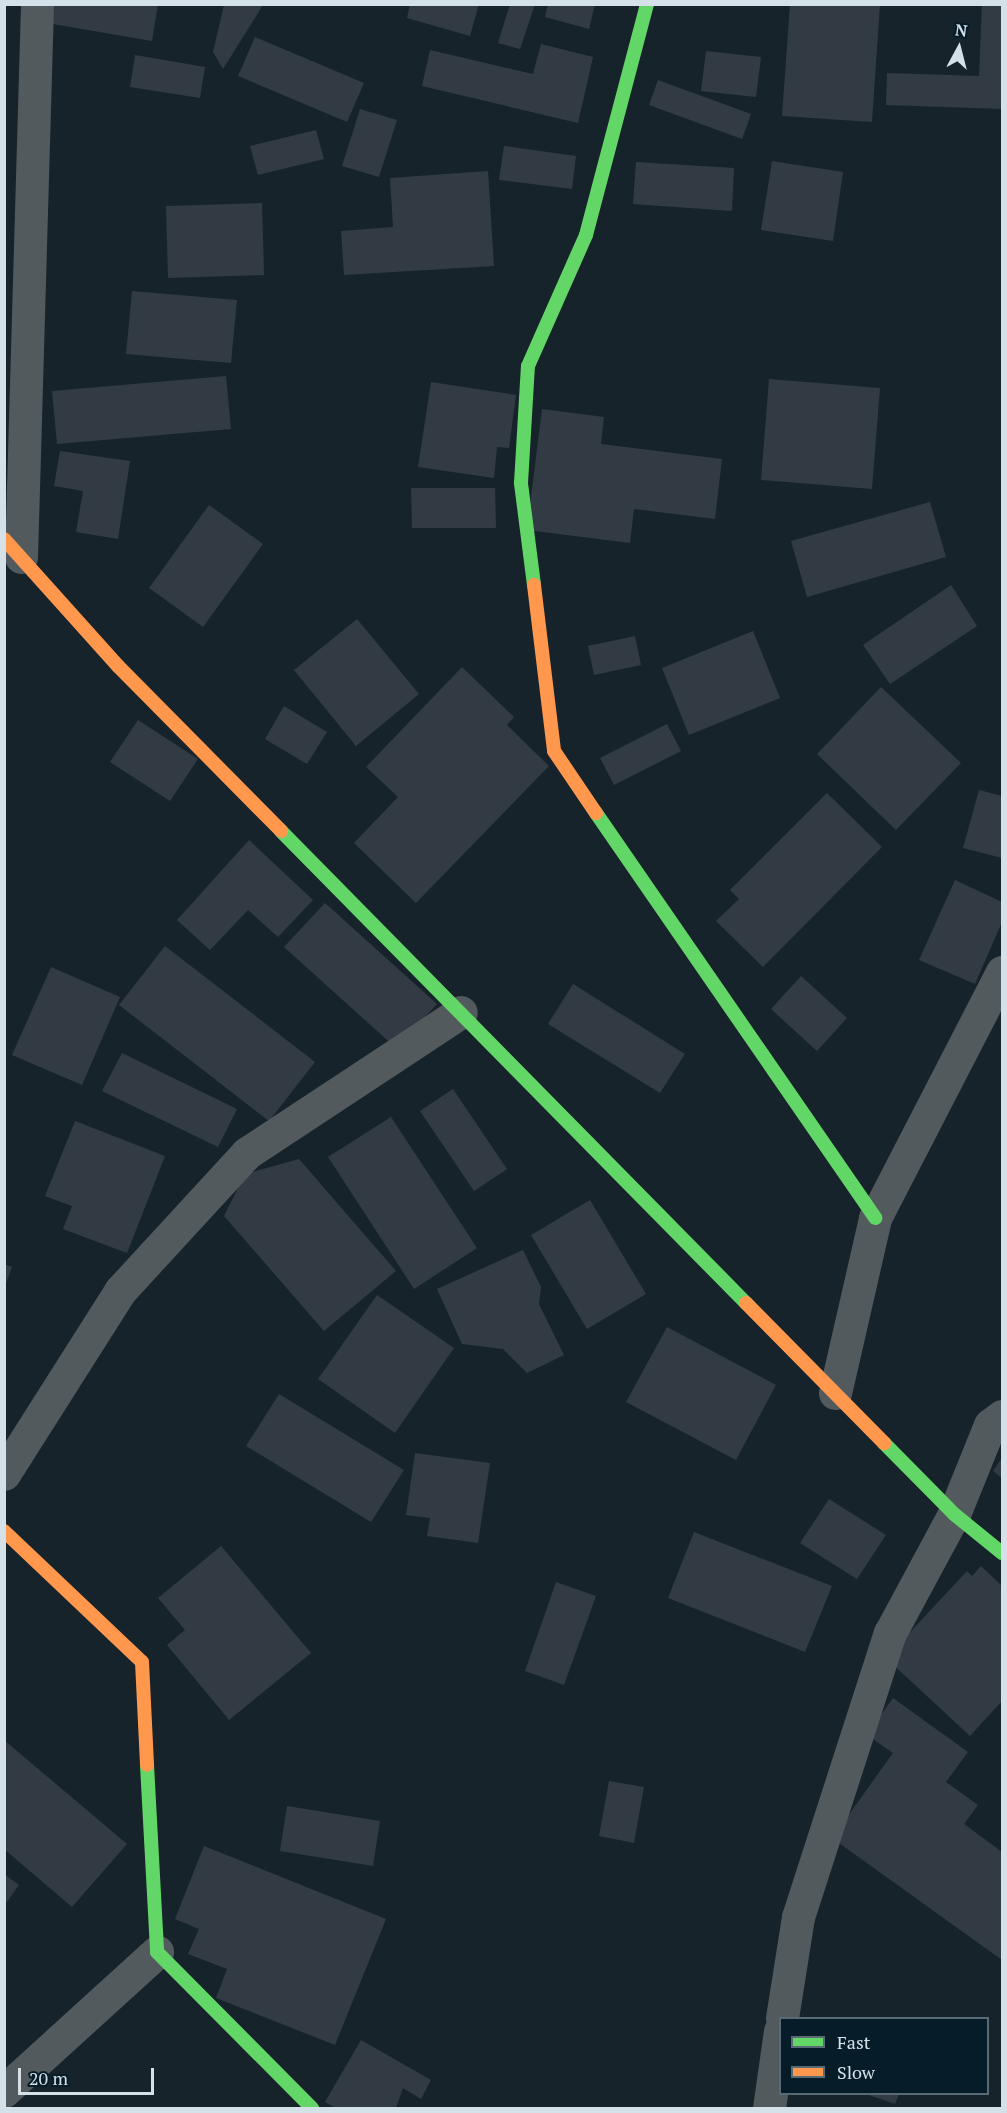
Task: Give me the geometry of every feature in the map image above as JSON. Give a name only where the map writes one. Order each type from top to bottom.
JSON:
[{"type":"street","points":[[37,4],[13,548],[118,666],[954,1514],[1002,1553]]},
{"type":"street","points":[[647,4],[586,235],[528,366],[521,483],[554,751],[875,1218]]},
{"type":"street","points":[[835,1394],[875,1218],[1002,972]]},
{"type":"street","points":[[4,1474],[120,1291],[248,1153],[461,1012]]},
{"type":"street","points":[[782,2017],[798,1917],[890,1633],[954,1514],[990,1425],[1002,1416]]},
{"type":"street","points":[[4,1531],[142,1662],[157,1952],[312,2109]]},
{"type":"street","points":[[4,2091],[157,1952]]},
{"type":"street","points":[[769,2109],[779,2038]]},
{"type":"building","points":[[50,4],[158,4],[152,41],[47,23]]},
{"type":"building","points":[[410,4],[479,4],[470,36],[407,18]]},
{"type":"building","points":[[510,4],[535,4],[520,49],[498,43]]},
{"type":"building","points":[[548,4],[595,4],[589,29],[545,17]]},
{"type":"building","points":[[790,4],[880,4],[872,122],[782,116]]},
{"type":"building","points":[[982,4],[1002,4],[1002,109],[886,105],[887,73],[979,76]]},
{"type":"building","points":[[224,5],[263,5],[223,69],[213,52]]},
{"type":"building","points":[[255,37],[364,83],[347,122],[238,76]]},
{"type":"building","points":[[541,44],[593,57],[578,123],[422,86],[430,50],[533,74]]},
{"type":"building","points":[[706,51],[761,57],[756,97],[701,91]]},
{"type":"building","points":[[135,55],[205,67],[200,98],[130,87]]},
{"type":"building","points":[[658,80],[751,114],[742,139],[649,105]]},
{"type":"building","points":[[360,109],[397,120],[379,177],[342,166]]},
{"type":"building","points":[[316,130],[324,159],[258,175],[250,146]]},
{"type":"building","points":[[504,146],[576,156],[572,189],[499,180]]},
{"type":"building","points":[[772,161],[843,172],[833,241],[761,230]]},
{"type":"building","points":[[636,162],[734,168],[732,211],[633,204]]},
{"type":"building","points":[[488,171],[494,266],[344,275],[341,231],[393,227],[390,178]]},
{"type":"building","points":[[262,203],[264,275],[168,278],[166,206]]},
{"type":"building","points":[[132,291],[237,300],[231,363],[126,354]]},
{"type":"building","points":[[226,376],[231,429],[57,444],[52,391]]},
{"type":"building","points":[[769,379],[880,388],[872,489],[761,480]]},
{"type":"building","points":[[431,382],[516,395],[509,448],[497,447],[494,478],[418,467]]},
{"type":"building","points":[[542,409],[604,417],[601,444],[722,459],[715,519],[634,509],[630,543],[527,530]]},
{"type":"building","points":[[60,451],[130,461],[118,539],[76,532],[83,491],[54,486]]},
{"type":"building","points":[[411,488],[495,488],[496,528],[412,528]]},
{"type":"building","points":[[930,502],[946,557],[807,597],[791,541]]},
{"type":"building","points":[[209,505],[263,544],[203,627],[149,588]]},
{"type":"building","points":[[951,585],[977,626],[890,684],[863,645]]},
{"type":"building","points":[[357,619],[419,694],[356,746],[294,670]]},
{"type":"building","points":[[753,631],[780,698],[689,735],[662,668]]},
{"type":"building","points":[[635,636],[641,665],[594,675],[588,646]]},
{"type":"building","points":[[462,667],[514,717],[507,725],[549,766],[416,903],[354,843],[398,797],[366,767]]},
{"type":"building","points":[[881,687],[961,763],[896,830],[817,754]]},
{"type":"building","points":[[284,706],[327,732],[307,764],[265,739]]},
{"type":"building","points":[[138,720],[198,759],[170,801],[110,762]]},
{"type":"building","points":[[667,724],[681,751],[614,785],[600,758]]},
{"type":"building","points":[[979,790],[1002,796],[1002,858],[963,848]]},
{"type":"building","points":[[827,793],[882,847],[763,967],[716,921],[739,899],[730,890]]},
{"type":"building","points":[[249,840],[313,900],[278,937],[248,910],[210,950],[177,920]]},
{"type":"building","points":[[955,880],[1002,902],[1002,922],[975,984],[919,960]]},
{"type":"building","points":[[325,903],[437,1004],[396,1048],[284,947]]},
{"type":"building","points":[[165,946],[315,1062],[269,1121],[119,1005]]},
{"type":"building","points":[[51,967],[120,997],[82,1085],[12,1055]]},
{"type":"building","points":[[801,976],[847,1018],[817,1051],[771,1009]]},
{"type":"building","points":[[573,984],[685,1054],[660,1093],[548,1024]]},
{"type":"building","points":[[122,1053],[237,1109],[218,1147],[102,1091]]},
{"type":"building","points":[[453,1089],[507,1169],[474,1191],[420,1111]]},
{"type":"building","points":[[391,1117],[477,1248],[414,1289],[328,1157]]},
{"type":"building","points":[[75,1121],[165,1156],[127,1253],[63,1229],[72,1206],[45,1196]]},
{"type":"building","points":[[299,1159],[396,1271],[324,1331],[224,1216],[245,1174]]},
{"type":"building","points":[[590,1200],[646,1294],[587,1329],[531,1235]]},
{"type":"building","points":[[523,1250],[541,1287],[539,1304],[564,1355],[527,1373],[503,1349],[462,1344],[437,1289]]},
{"type":"building","points":[[4,1264],[12,1267],[5,1286],[4,1286]]},
{"type":"building","points":[[377,1295],[454,1348],[395,1433],[318,1379]]},
{"type":"building","points":[[667,1327],[776,1385],[736,1460],[626,1402]]},
{"type":"building","points":[[279,1394],[404,1470],[371,1522],[246,1446]]},
{"type":"building","points":[[415,1453],[490,1463],[478,1543],[427,1536],[430,1518],[406,1515]]},
{"type":"building","points":[[1002,1458],[1002,1478],[993,1471]]},
{"type":"building","points":[[829,1499],[886,1535],[857,1579],[800,1543]]},
{"type":"building","points":[[694,1532],[832,1586],[805,1652],[668,1598]]},
{"type":"building","points":[[221,1546],[311,1653],[229,1720],[167,1645],[185,1630],[158,1598]]},
{"type":"building","points":[[981,1566],[1002,1586],[1002,1701],[970,1736],[886,1658],[967,1571],[972,1576]]},
{"type":"building","points":[[556,1582],[596,1596],[564,1685],[525,1671]]},
{"type":"building","points":[[893,1698],[968,1752],[946,1782],[978,1805],[964,1824],[1002,1852],[1002,1960],[832,1838],[893,1753],[867,1735]]},
{"type":"building","points":[[4,1740],[127,1844],[72,1907],[4,1849]]},
{"type":"building","points":[[609,1781],[644,1787],[634,1843],[599,1836]]},
{"type":"building","points":[[287,1806],[380,1821],[373,1866],[280,1851]]},
{"type":"building","points":[[204,1846],[386,1919],[335,2045],[216,1998],[227,1969],[188,1954],[199,1929],[175,1919]]},
{"type":"building","points":[[4,1874],[19,1885],[4,1906]]},
{"type":"building","points":[[361,2040],[431,2080],[421,2099],[403,2088],[396,2108],[335,2108],[325,2102]]},
{"type":"building","points":[[869,2095],[899,2095],[895,2104]]},
{"type":"traffic: fast","points":[[534,585],[521,483],[528,366],[586,235],[647,4]]},
{"type":"traffic: fast","points":[[596,813],[875,1218]]},
{"type":"traffic: fast","points":[[281,831],[746,1303]]},
{"type":"traffic: fast","points":[[884,1443],[954,1514],[1002,1553]]},
{"type":"traffic: fast","points":[[147,1765],[157,1952],[312,2108]]},
{"type":"traffic: slow","points":[[4,539],[118,666],[281,831]]},
{"type":"traffic: slow","points":[[534,585],[554,751],[596,813]]},
{"type":"traffic: slow","points":[[746,1303],[884,1443]]},
{"type":"traffic: slow","points":[[4,1531],[142,1662],[147,1765]]}]
